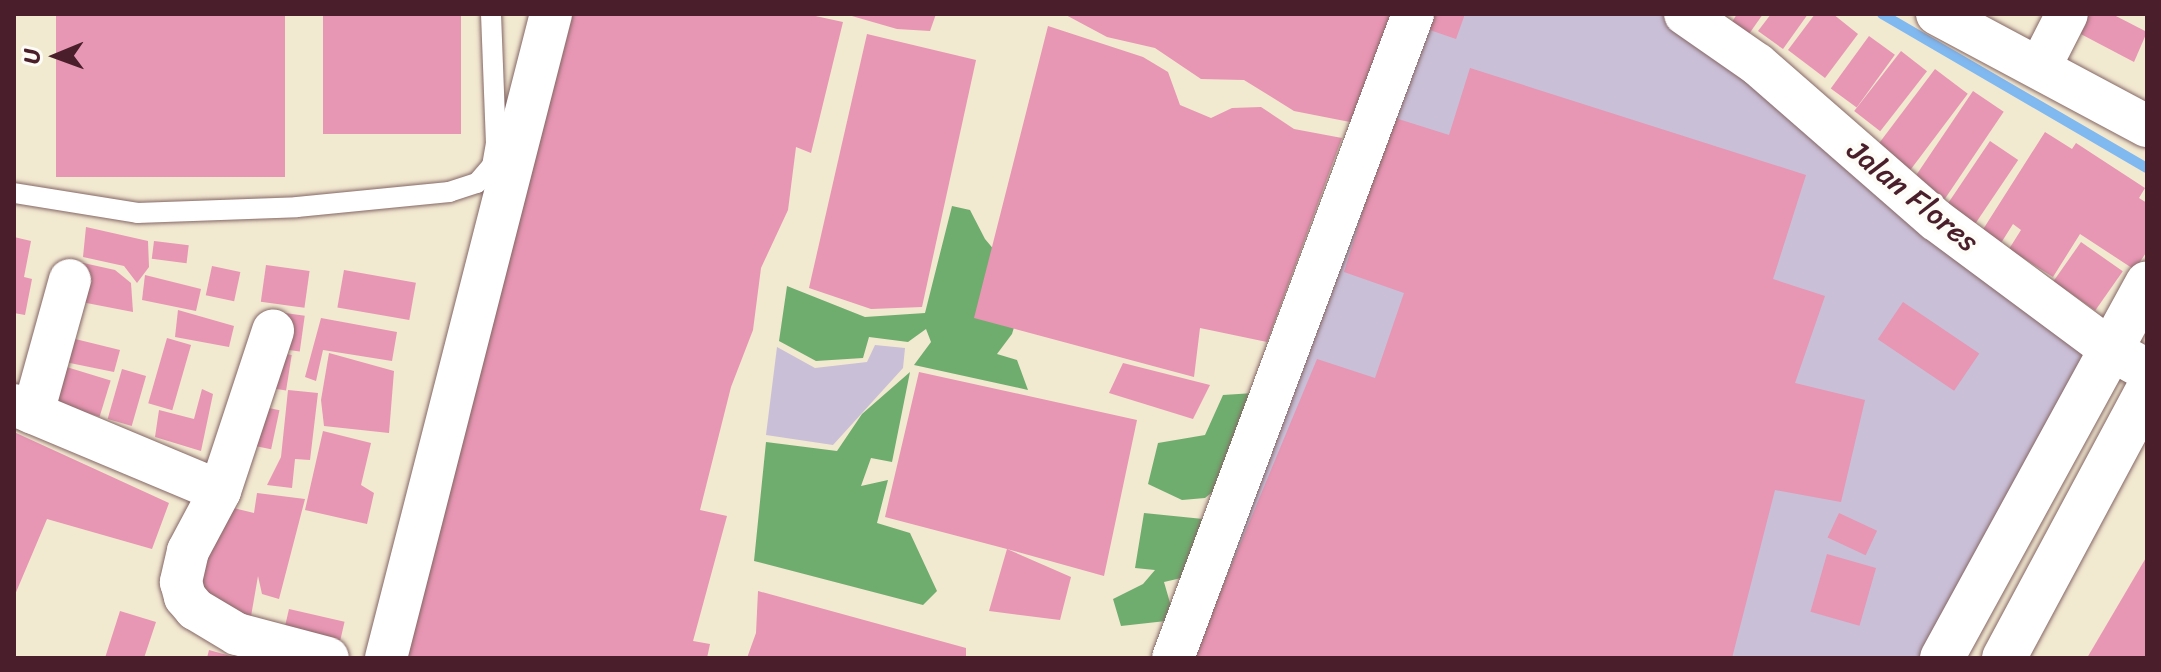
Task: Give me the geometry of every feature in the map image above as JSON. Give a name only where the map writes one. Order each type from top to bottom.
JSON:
[{"type":"highway","points":[[1942,658],[2065,429],[2129,360],[2147,283]]},
{"type":"highway","points":[[2004,658],[2138,407]]},
{"type":"street","points":[[386,658],[551,14]]},
{"type":"street","points":[[1173,658],[1413,14]]},
{"type":"street","points":[[1937,14],[2147,126]]},
{"type":"street","points":[[2040,67],[2067,14]]},
{"type":"street","name":"Jalan Flores","points":[[1697,17],[1757,64],[1936,220],[2129,360]]},
{"type":"street","points":[[70,280],[24,409],[220,491]]},
{"type":"street","points":[[273,331],[220,491],[188,551],[181,582],[185,597],[195,609],[237,634],[328,658]]},
{"type":"lane","points":[[14,193],[137,213],[297,207],[449,192],[477,183],[492,166],[496,144],[491,14]]},
{"type":"shaded area","points":[[1413,14],[1685,14],[2111,350],[1943,658],[1173,658]]},
{"type":"shaded area","points":[[875,345],[905,348],[903,368],[833,445],[766,435],[777,347],[815,368],[867,362]]},
{"type":"green space","points":[[952,206],[970,210],[985,239],[1026,288],[1012,334],[997,354],[1017,360],[1028,390],[914,365],[931,342],[926,329],[908,342],[869,337],[863,358],[816,361],[779,341],[787,286],[865,317],[925,313]]},
{"type":"green space","points":[[910,372],[892,462],[871,458],[861,486],[888,480],[877,523],[910,533],[937,591],[923,605],[754,561],[766,442],[837,451],[862,414]]},
{"type":"green space","points":[[1254,393],[1219,487],[1205,498],[1182,500],[1148,484],[1158,443],[1205,435],[1223,395]]},
{"type":"green space","points":[[1144,513],[1213,520],[1190,576],[1164,582],[1175,620],[1121,626],[1113,599],[1143,584],[1155,570],[1135,568]]},
{"type":"building","points":[[56,14],[285,14],[285,177],[56,177]]},
{"type":"building","points":[[323,14],[461,14],[461,134],[323,134]]},
{"type":"building","points":[[573,14],[806,14],[843,22],[811,153],[796,147],[788,210],[761,268],[753,330],[731,387],[700,510],[727,516],[693,641],[710,644],[707,658],[406,658]]},
{"type":"building","points":[[845,14],[936,14],[930,31],[897,29]]},
{"type":"building","points":[[1064,14],[1395,14],[1350,122],[1294,111],[1244,80],[1201,79],[1155,48],[1107,37]]},
{"type":"building","points":[[1432,14],[1465,14],[1456,39],[1427,29]]},
{"type":"building","points":[[1737,14],[1763,14],[1749,34],[1732,22]]},
{"type":"building","points":[[1771,14],[1808,14],[1783,49],[1758,31]]},
{"type":"building","points":[[1815,14],[1833,14],[1858,34],[1825,78],[1788,50]]},
{"type":"building","points":[[2084,14],[2112,14],[2147,32],[2134,62],[2075,31]]},
{"type":"building","points":[[1048,26],[1143,57],[1168,72],[1180,105],[1211,118],[1232,108],[1261,107],[1294,129],[1342,138],[1267,342],[1200,328],[1194,377],[974,318]]},
{"type":"building","points":[[867,34],[976,60],[922,307],[871,309],[809,288]]},
{"type":"building","points":[[1869,36],[1895,55],[1857,107],[1831,89]]},
{"type":"building","points":[[1901,51],[1927,71],[1880,131],[1854,111]]},
{"type":"building","points":[[1470,68],[1806,175],[1773,279],[1825,296],[1795,383],[1865,400],[1841,502],[1775,490],[1732,658],[1193,658],[1317,359],[1375,378],[1404,293],[1344,272],[1392,117],[1449,135]]},
{"type":"building","points":[[1935,69],[1968,94],[1909,171],[1877,146]]},
{"type":"building","points":[[1973,91],[2004,112],[1945,199],[1914,178]]},
{"type":"building","points":[[2045,132],[2072,149],[2076,143],[2145,188],[2139,198],[2147,203],[2147,251],[2135,270],[2080,234],[2053,277],[2009,249],[2021,230],[2013,224],[2001,243],[1982,231]]},
{"type":"building","points":[[1990,141],[2018,160],[1973,227],[1945,208]]},
{"type":"building","points":[[86,227],[148,241],[149,267],[137,283],[124,266],[83,257]]},
{"type":"building","points":[[14,237],[31,241],[24,277],[32,279],[25,315],[14,313]]},
{"type":"building","points":[[154,241],[189,245],[187,263],[152,259]]},
{"type":"building","points":[[2081,242],[2123,271],[2095,311],[2053,281]]},
{"type":"building","points":[[79,262],[115,270],[131,283],[133,312],[71,300]]},
{"type":"building","points":[[266,265],[310,271],[304,308],[261,302]]},
{"type":"building","points":[[212,266],[240,272],[234,301],[206,295]]},
{"type":"building","points":[[344,270],[416,283],[409,320],[337,307]]},
{"type":"building","points":[[145,275],[201,289],[196,311],[142,300]]},
{"type":"building","points":[[1903,302],[1979,353],[1954,391],[1878,339]]},
{"type":"building","points":[[178,310],[234,326],[229,347],[175,337]]},
{"type":"building","points":[[278,312],[305,316],[300,351],[273,348]]},
{"type":"building","points":[[321,318],[397,332],[392,361],[323,350],[316,381],[305,377]]},
{"type":"building","points":[[63,336],[120,350],[114,372],[60,361]]},
{"type":"building","points":[[167,338],[191,345],[172,410],[148,403]]},
{"type":"building","points":[[267,351],[292,355],[286,390],[261,387]]},
{"type":"building","points":[[329,353],[394,371],[389,433],[324,426],[321,400]]},
{"type":"building","points":[[1123,363],[1210,385],[1193,419],[1109,393]]},
{"type":"building","points":[[60,365],[111,380],[100,417],[49,401]]},
{"type":"building","points":[[122,369],[146,376],[132,426],[108,419]]},
{"type":"building","points":[[919,372],[1137,420],[1104,576],[885,517]]},
{"type":"building","points":[[202,389],[213,394],[201,451],[155,437],[159,410],[194,419]]},
{"type":"building","points":[[288,390],[318,393],[310,460],[295,459],[292,488],[267,485],[281,457]]},
{"type":"building","points":[[255,405],[279,410],[271,449],[247,444]]},
{"type":"building","points":[[323,431],[371,443],[361,485],[374,493],[367,524],[305,510]]},
{"type":"building","points":[[14,432],[169,503],[152,549],[47,519],[14,597]]},
{"type":"building","points":[[257,493],[305,499],[279,599],[262,594],[258,576],[250,622],[195,602],[217,504],[254,513]]},
{"type":"building","points":[[1839,513],[1877,531],[1866,555],[1828,537]]},
{"type":"building","points":[[1007,549],[1071,577],[1060,620],[989,611]]},
{"type":"building","points":[[1827,554],[1876,568],[1859,626],[1810,612]]},
{"type":"building","points":[[2147,556],[2147,658],[2087,658]]},
{"type":"building","points":[[758,591],[966,648],[966,658],[747,658],[756,633]]},
{"type":"building","points":[[289,609],[345,622],[339,647],[283,634]]},
{"type":"building","points":[[120,611],[156,622],[144,658],[105,658]]},
{"type":"building","points":[[209,650],[234,657],[234,658],[207,658]]},
{"type":"waterway","points":[[1882,14],[2147,168]]}]
